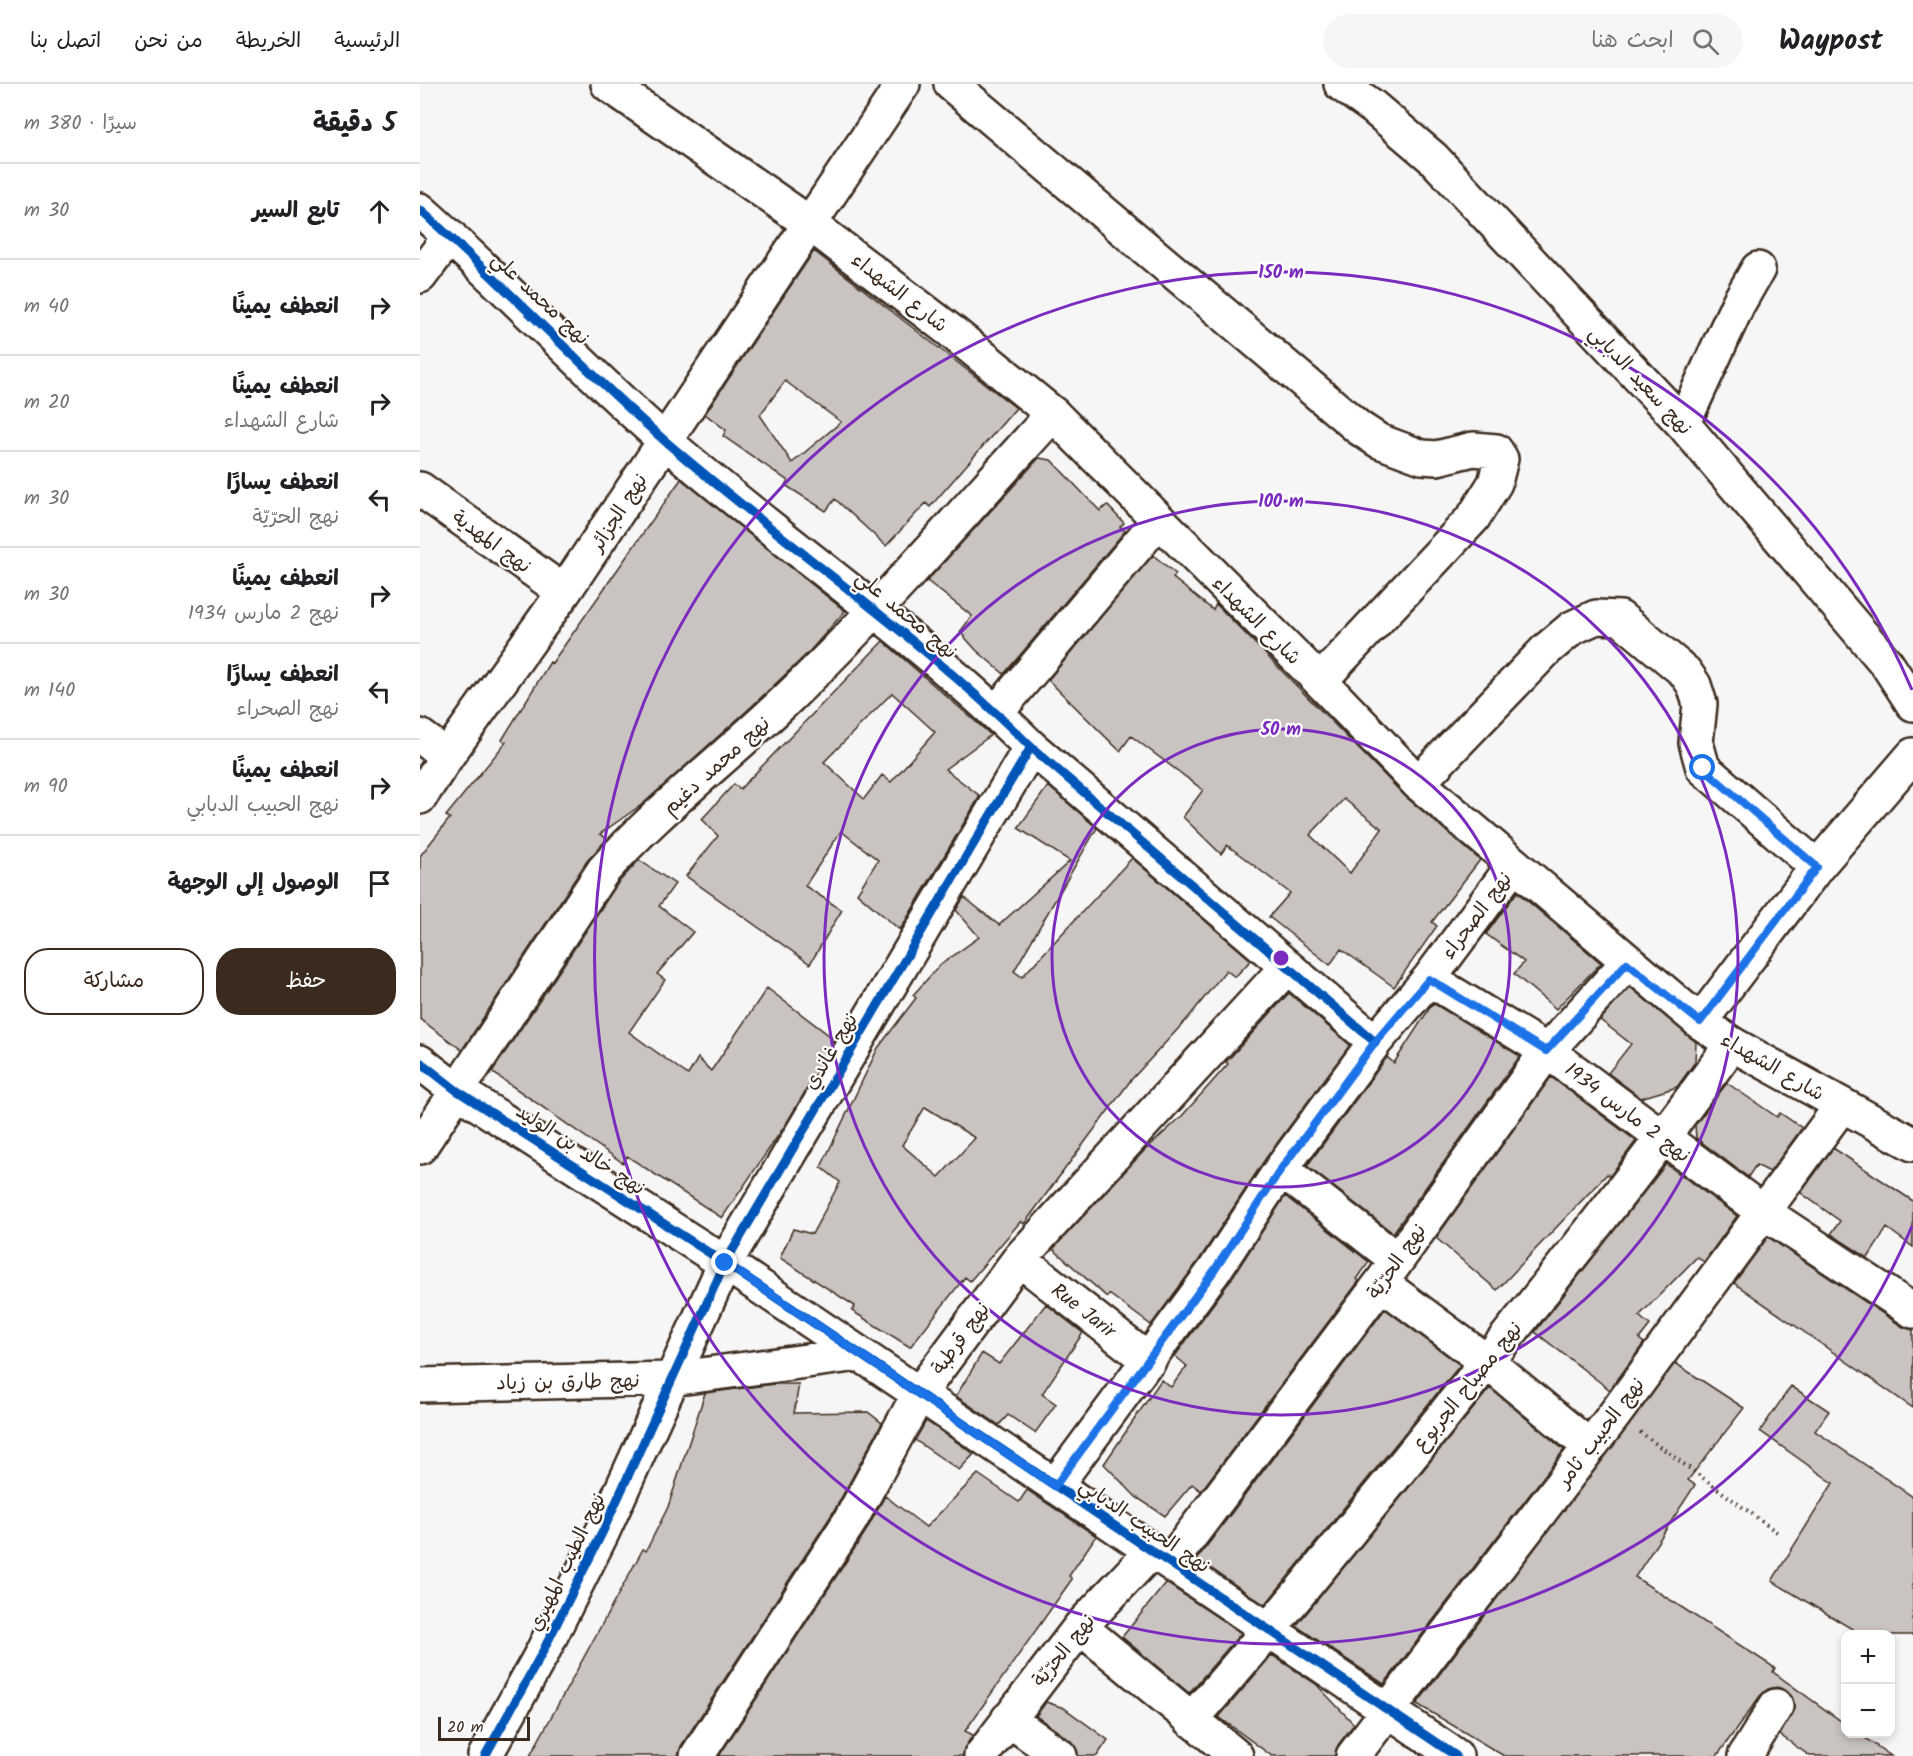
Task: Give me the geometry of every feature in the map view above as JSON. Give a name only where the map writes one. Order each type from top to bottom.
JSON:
[{"type":"street","name":"شارع الشهداء","points":[[608,84],[809,223],[936,319],[1053,414],[1320,681],[1418,783],[1627,963],[1700,1022],[1732,1044],[1913,1144]]},
{"type":"street","name":"نهج الجزائر","points":[[420,797],[564,592],[903,84]]},
{"type":"street","points":[[951,84],[1359,428],[1379,441],[1422,457],[1437,458],[1473,449],[1496,451],[1501,459],[1495,483],[1473,518],[1320,681]]},
{"type":"street","name":"نهج سعيد الدبابي","points":[[1341,84],[1373,106],[1433,158],[1683,424],[1887,664],[1913,704]]},
{"type":"street","name":"نهج محمد علي","points":[[420,210],[665,440],[875,610],[996,713],[1031,747],[1286,968],[1375,1042]]},
{"type":"street","points":[[420,276],[450,236]]},
{"type":"street","points":[[1683,424],[1738,304],[1758,269]]},
{"type":"street","name":"نهج محمد دغيم","points":[[420,1147],[603,871],[640,833],[787,699],[875,610],[1053,414]]},
{"type":"street","name":"نهج المهدية","points":[[420,489],[564,592]]},
{"type":"street","points":[[996,713],[1158,521]]},
{"type":"street","points":[[1418,783],[1546,650],[1572,628],[1596,617],[1620,618],[1685,672],[1694,685],[1700,704],[1696,743],[1703,768],[1817,867]]},
{"type":"street","points":[[420,736],[447,756]]},
{"type":"street","name":"نهج غاندي","points":[[671,1379],[725,1263],[1031,747]]},
{"type":"street","points":[[1700,1022],[1817,867],[1913,755]]},
{"type":"street","name":"نهج الصحراء","points":[[1055,1486],[1214,1271],[1281,1169],[1375,1042],[1429,979],[1513,866]]},
{"type":"street","name":"نهج الحرّيّة","points":[[981,1756],[1080,1627],[1161,1557],[1389,1271],[1546,1051],[1627,963]]},
{"type":"street","name":"نهج قرطبة","points":[[697,1756],[850,1521],[919,1394],[1019,1259],[1286,968]]},
{"type":"street","name":"نهج 2 مارس 1934","points":[[1429,979],[1546,1051],[1762,1210],[1913,1311]]},
{"type":"street","name":"نهج مصباح الجربوع","points":[[1191,1720],[1270,1630],[1487,1362],[1663,1139],[1732,1044]]},
{"type":"street","name":"نهج خالد بن الوليد","points":[[420,1062],[456,1090],[725,1263]]},
{"type":"street","name":"نهج الحبيب ثامر","points":[[1353,1756],[1386,1709],[1615,1414],[1762,1210],[1842,1105]]},
{"type":"street","points":[[1281,1169],[1487,1362],[1589,1446]]},
{"type":"street","name":"Rue Jarir","points":[[1019,1259],[1149,1361]]},
{"type":"street","name":"نهج الحبيب الدبابي","points":[[725,1263],[1456,1756]]},
{"type":"street","name":"نهج طارق بن زياد","points":[[420,1385],[671,1379],[859,1354]]},
{"type":"street","name":"نهج الطيب المهيري","points":[[484,1756],[542,1653],[603,1531],[671,1379]]},
{"type":"street","points":[[1080,1627],[1236,1756]]},
{"type":"street","points":[[1745,1756],[1776,1706]]},
{"type":"street","points":[[1008,1719],[1060,1756]]},
{"type":"path","points":[[1615,1414],[1778,1533]]},
{"type":"building","points":[[814,251],[1016,408],[930,507],[926,503],[886,546],[835,499],[826,511],[785,485],[788,481],[723,436],[726,430],[705,414]],"holes":[[[785,381],[841,422],[792,463],[760,415]]]},
{"type":"building","points":[[1039,458],[1051,460],[1100,511],[1107,505],[1124,523],[1120,527],[1125,531],[1004,674],[976,650],[960,632],[972,616],[927,581]]},
{"type":"building","points":[[681,479],[845,611],[808,653],[750,708],[644,803],[600,834],[607,839],[587,861],[462,1050],[420,1019],[420,856],[450,818],[446,816],[506,742],[502,740],[550,662],[552,663]]},
{"type":"building","points":[[1153,555],[1176,574],[1173,578],[1213,610],[1216,604],[1405,796],[1480,860],[1432,922],[1437,926],[1394,987],[1341,949],[1330,965],[1269,917],[1290,893],[1227,845],[1221,854],[1183,817],[1203,790],[1131,736],[1120,751],[1048,680]],"holes":[[[1344,799],[1382,829],[1350,873],[1310,835]]]},
{"type":"building","points":[[883,641],[991,735],[945,769],[980,796],[900,930],[857,893],[878,860],[841,831],[805,886],[842,910],[810,964],[686,876],[718,836],[702,819],[734,784],[740,789]],"holes":[[[892,693],[935,732],[891,782],[882,775],[864,799],[824,762]]]},
{"type":"building","points":[[1048,786],[1097,828],[1014,971],[1022,977],[1132,858],[1251,960],[1235,977],[1226,970],[1189,1017],[1131,1080],[1024,1224],[1021,1221],[970,1281],[965,1277],[910,1347],[852,1311],[855,1306],[780,1258],[793,1229],[812,1234],[840,1182],[821,1167],[878,1048],[916,998],[913,995],[939,966],[979,937],[956,910],[964,897],[999,925],[1070,861],[1018,828]],"holes":[[[925,1107],[975,1138],[939,1177],[902,1145]]]},
{"type":"building","points":[[639,860],[675,884],[659,906],[693,932],[657,974],[665,980],[629,1032],[688,1075],[698,1058],[711,1071],[767,988],[834,1039],[832,1042],[836,1040],[786,1124],[722,1218],[627,1156],[623,1163],[492,1072],[618,883]]},
{"type":"building","points":[[1517,892],[1601,963],[1556,1009],[1514,974],[1524,962],[1486,934]]},
{"type":"building","points":[[1630,987],[1696,1042],[1695,1062],[1677,1087],[1641,1098],[1608,1073],[1631,1044],[1600,1020]]},
{"type":"building","points":[[1289,993],[1350,1045],[1266,1158],[1199,1260],[1151,1325],[1109,1294],[1107,1297],[1053,1249],[1143,1152],[1181,1117],[1228,1064],[1226,1062]]},
{"type":"building","points":[[1433,1003],[1520,1056],[1393,1233],[1307,1166],[1387,1057],[1394,1063]]},
{"type":"building","points":[[1551,1077],[1636,1141],[1610,1176],[1607,1174],[1497,1290],[1436,1238]]},
{"type":"building","points":[[1727,1083],[1777,1117],[1780,1113],[1802,1128],[1770,1172],[1756,1165],[1748,1177],[1696,1138],[1695,1125]]},
{"type":"building","points":[[1833,1148],[1913,1201],[1913,1247],[1887,1228],[1868,1258],[1831,1234],[1840,1221],[1801,1193]]},
{"type":"building","points":[[1666,1164],[1737,1216],[1704,1262],[1697,1257],[1639,1316],[1650,1325],[1639,1339],[1644,1343],[1610,1390],[1535,1332]]},
{"type":"building","points":[[1285,1196],[1369,1262],[1357,1279],[1359,1281],[1201,1491],[1192,1484],[1165,1516],[1136,1497],[1104,1464],[1161,1380],[1171,1387],[1187,1366],[1175,1356],[1230,1281]]},
{"type":"building","points":[[1768,1237],[1903,1327],[1913,1330],[1913,1408],[1734,1283]]},
{"type":"building","points":[[1046,1304],[1083,1333],[1042,1394],[1056,1404],[1035,1433],[1008,1415],[999,1425],[956,1396],[982,1353],[999,1364]]},
{"type":"building","points":[[1385,1309],[1460,1365],[1265,1605],[1197,1559]]},
{"type":"building","points":[[1675,1363],[1744,1408],[1688,1480],[1695,1485],[1635,1577],[1775,1668],[1773,1672],[1841,1721],[1841,1738],[1865,1738],[1891,1756],[1810,1756],[1780,1735],[1795,1706],[1792,1697],[1785,1690],[1777,1687],[1768,1689],[1760,1696],[1717,1756],[1504,1756],[1417,1704]]},
{"type":"building","points":[[775,1384],[799,1384],[794,1413],[868,1412],[882,1423],[834,1511],[681,1746],[678,1756],[530,1756],[643,1549],[646,1551],[668,1507],[705,1393]]},
{"type":"building","points":[[1791,1386],[1829,1411],[1815,1431],[1913,1497],[1913,1635],[1895,1635],[1895,1630],[1854,1630],[1772,1581],[1833,1483],[1760,1431]]},
{"type":"building","points":[[1490,1388],[1564,1450],[1384,1684],[1296,1626]]},
{"type":"building","points":[[926,1421],[974,1454],[959,1470],[915,1440]]},
{"type":"building","points":[[978,1474],[1019,1502],[1027,1490],[1096,1536],[1069,1576],[1072,1579],[965,1731],[973,1735],[966,1745],[963,1756],[719,1756],[866,1531],[885,1496],[926,1527]]},
{"type":"building","points":[[1166,1583],[1241,1633],[1189,1693],[1122,1637]]},
{"type":"building","points":[[1272,1655],[1316,1684],[1354,1724],[1338,1745],[1335,1756],[1272,1756],[1219,1717]]},
{"type":"building","points":[[1046,1702],[1064,1708],[1108,1740],[1097,1756],[1078,1756],[1071,1741],[1036,1716]]},
{"type":"cycle path","points":[[420,210],[665,441],[897,628],[988,706],[1031,747],[1375,1042]]},
{"type":"cycle path","points":[[485,1756],[542,1653],[603,1531],[725,1263],[1031,747]]},
{"type":"cycle path","points":[[420,1062],[456,1090],[725,1263],[1456,1756]]},
{"type":"route","points":[[725,1263],[1055,1486],[1214,1271],[1281,1169],[1304,1142],[1375,1042],[1429,979],[1546,1051],[1627,963],[1700,1022],[1817,867],[1703,768]]}]
